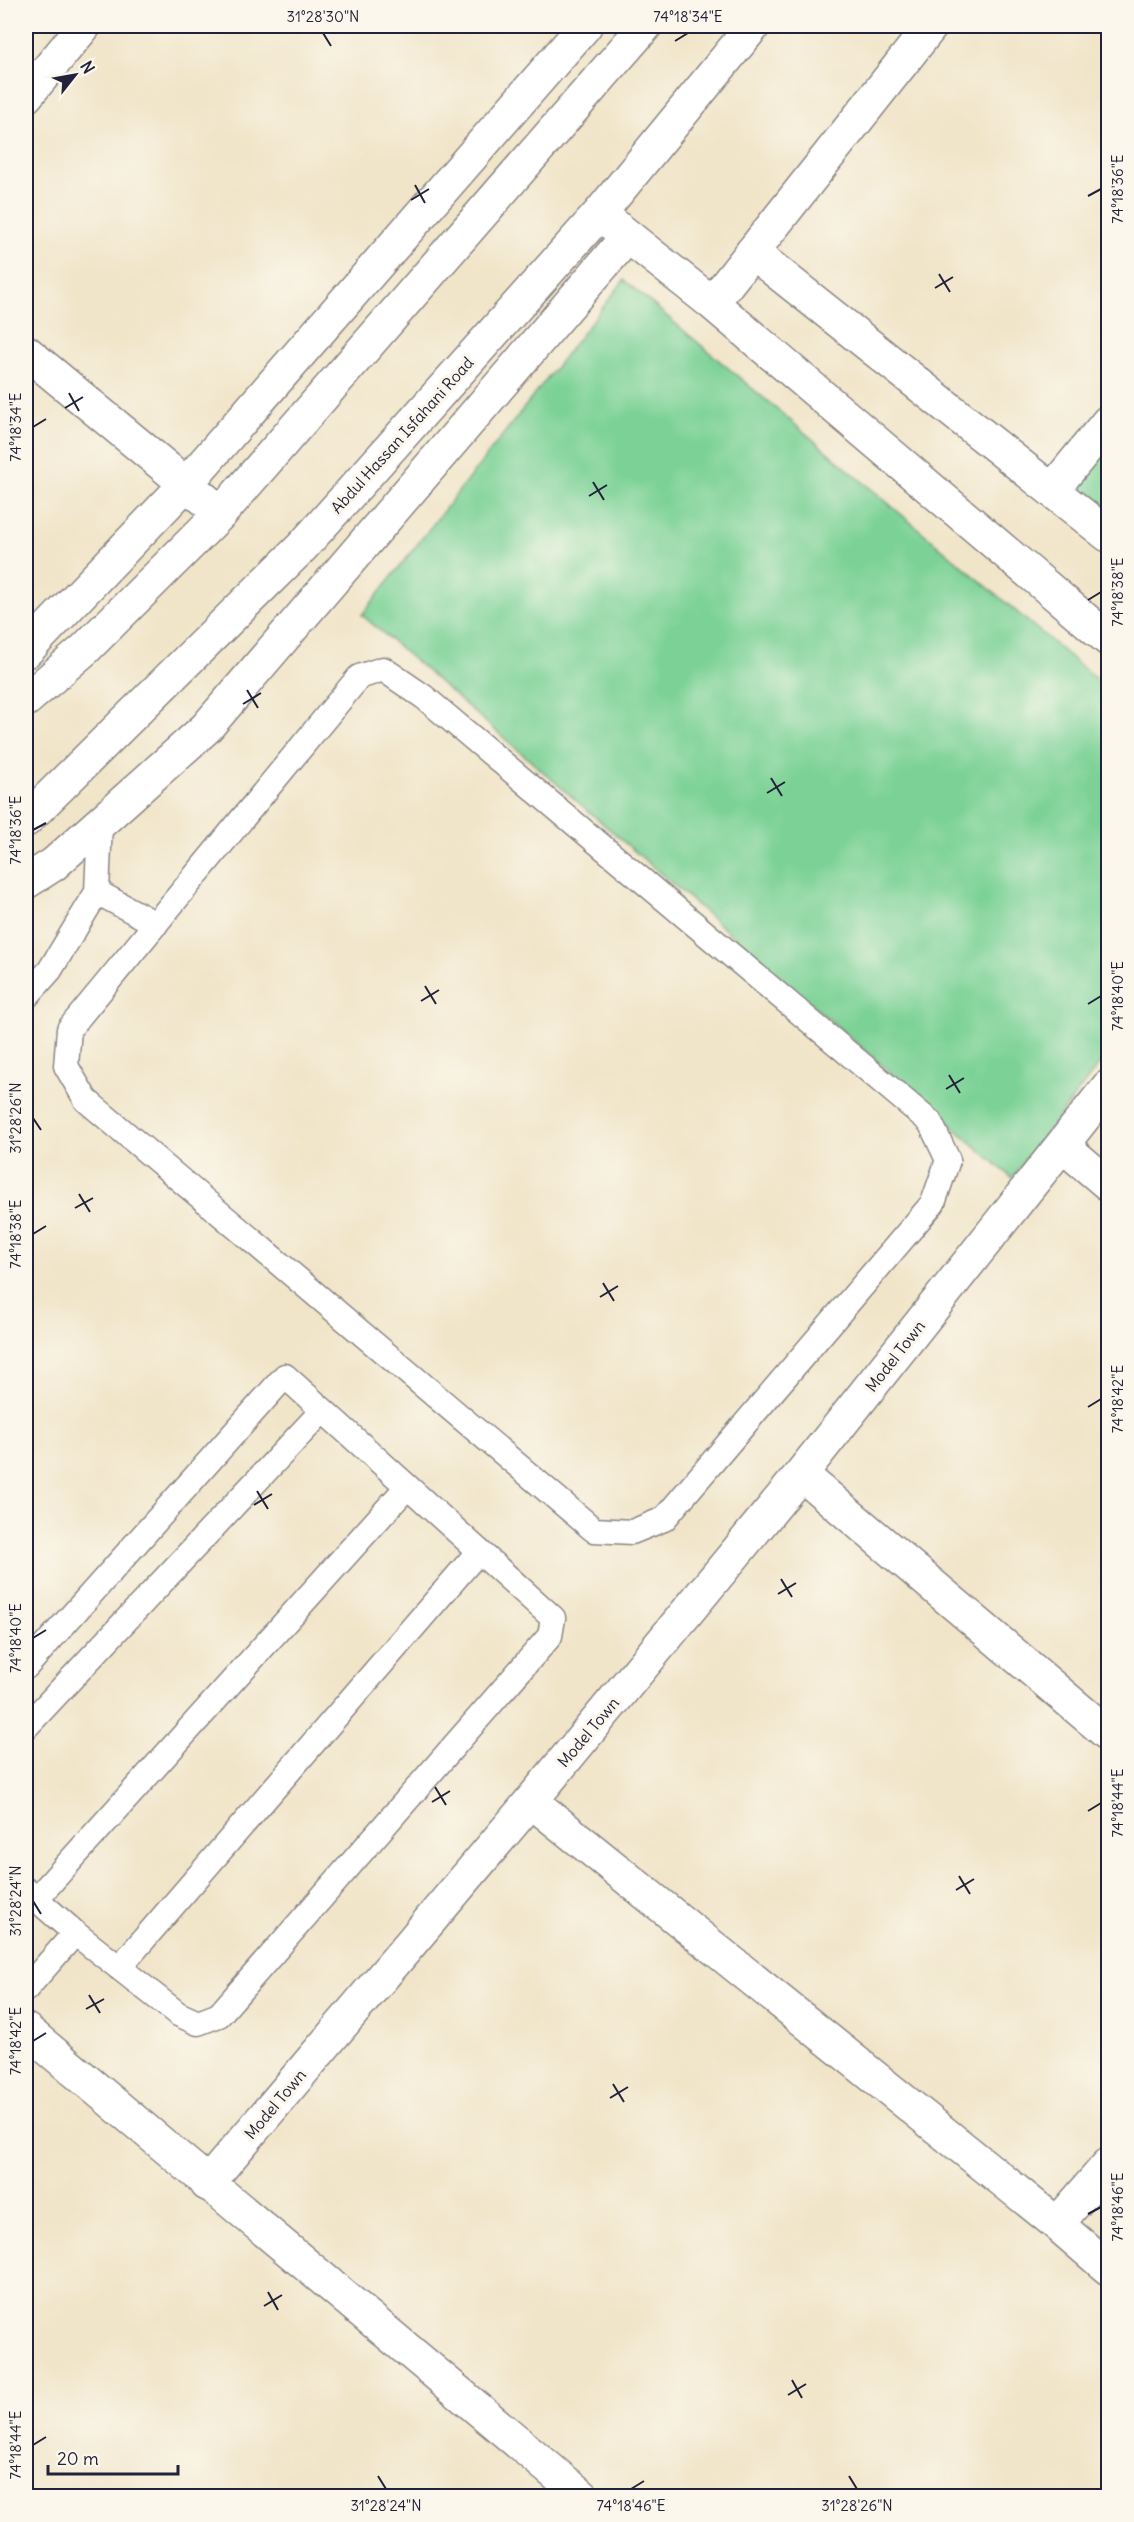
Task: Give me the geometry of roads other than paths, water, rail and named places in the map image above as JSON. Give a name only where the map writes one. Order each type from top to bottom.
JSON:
[{"type":"street","points":[[26,96],[84,26]]},
{"type":"street","points":[[26,651],[186,484],[585,26]]},
{"type":"street","points":[[26,700],[85,649],[221,513],[645,26]]},
{"type":"street","name":"Abdul Hassan Isfahani Road","points":[[26,820],[302,547],[600,213],[753,26]]},
{"type":"street","points":[[712,303],[931,26]]},
{"type":"street","points":[[600,213],[712,303],[1108,639]]},
{"type":"street","points":[[26,882],[54,864],[206,728],[627,237]]},
{"type":"street","points":[[752,252],[1108,535]]},
{"type":"street","points":[[26,351],[221,513]]},
{"type":"street","points":[[1053,489],[1108,423]]},
{"type":"street","name":"Model Town","points":[[207,2184],[531,1801],[801,1474],[1108,1087]]},
{"type":"street","points":[[1062,1145],[1108,1184]]},
{"type":"street","points":[[801,1474],[1108,1734]]},
{"type":"street","points":[[531,1801],[1057,2224],[1108,2268]]},
{"type":"street","points":[[26,2030],[582,2496]]},
{"type":"street","points":[[1057,2224],[1108,2165]]},
{"type":"lane","points":[[383,669],[424,697],[930,1122],[948,1160],[933,1203],[664,1519],[632,1532],[594,1530],[86,1100],[66,1066],[69,1029],[156,924],[359,677],[383,669]]},
{"type":"lane","points":[[26,997],[50,970],[97,892],[100,824]]},
{"type":"lane","points":[[97,892],[156,924]]},
{"type":"lane","points":[[26,1667],[285,1376],[554,1618],[550,1636],[219,2015],[198,2023],[178,2014],[75,1933],[31,1895],[407,1486]]},
{"type":"lane","points":[[26,1727],[323,1410]]},
{"type":"lane","points":[[119,1968],[479,1551]]},
{"type":"lane","points":[[26,1989],[75,1933]]}]
